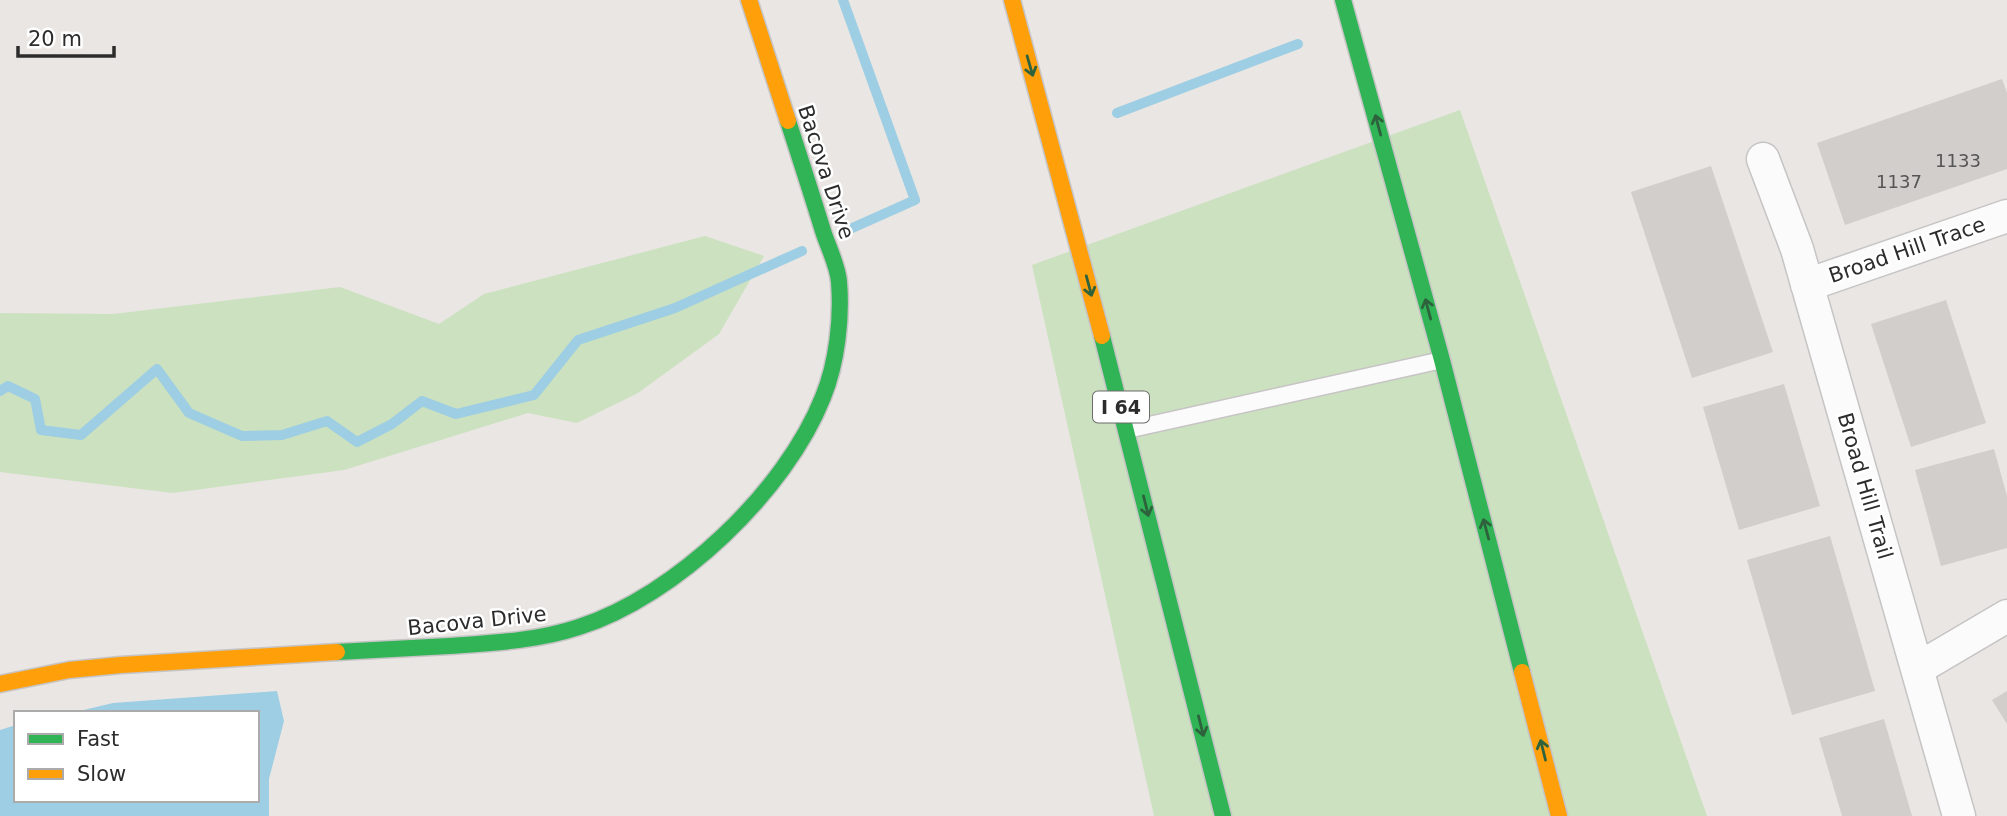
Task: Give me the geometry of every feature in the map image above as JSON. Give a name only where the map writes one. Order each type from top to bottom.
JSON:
[{"type":"main road","name":"Bacova Drive","points":[[0,684],[69,670],[121,665],[500,643],[556,634],[617,612],[653,592],[699,559],[750,509],[804,438],[832,370],[838,324],[839,280],[749,0]]},
{"type":"main road","name":"I 64","points":[[1012,0],[1127,430],[1223,816]]},
{"type":"main road","points":[[1343,0],[1442,360],[1559,816]]},
{"type":"street","name":"Broad Hill Trail","points":[[1763,159],[1797,249],[1959,816]]},
{"type":"street","name":"Broad Hill Trace","points":[[1807,285],[2007,216]]},
{"type":"street","points":[[1917,669],[2007,616]]},
{"type":"lane","points":[[1127,430],[1442,360]]},
{"type":"green space","points":[[1460,110],[1707,816],[1154,816],[1032,265]]},
{"type":"green space","points":[[705,236],[764,256],[719,334],[638,393],[577,423],[528,413],[344,470],[173,493],[0,472],[0,313],[113,314],[340,287],[439,324],[484,294]]},
{"type":"water","points":[[277,691],[284,721],[269,779],[269,816],[0,816],[0,730],[14,726],[14,802],[259,802],[259,711],[79,711],[113,703]]},
{"type":"building","points":[[2002,79],[2007,93],[2007,169],[1845,225],[1817,143]]},
{"type":"building","points":[[1711,166],[1773,352],[1692,378],[1631,192]]},
{"type":"building","points":[[1946,300],[1986,423],[1911,447],[1871,324]]},
{"type":"building","points":[[1784,384],[1820,506],[1739,530],[1703,407]]},
{"type":"building","points":[[1994,449],[2007,496],[2007,548],[1941,566],[1915,470]]},
{"type":"building","points":[[1830,536],[1875,691],[1792,715],[1747,560]]},
{"type":"building","points":[[2007,691],[2007,724],[1992,700]]},
{"type":"building","points":[[1884,719],[1912,816],[1842,816],[1819,738]]},
{"type":"waterway","points":[[843,0],[915,200],[850,229]]},
{"type":"waterway","points":[[1117,113],[1298,44]]},
{"type":"waterway","points":[[0,391],[8,386],[35,399],[41,430],[81,435],[157,369],[189,413],[242,436],[282,435],[327,421],[357,442],[392,424],[422,401],[456,414],[534,395],[578,340],[675,308],[802,251]]},
{"type":"traffic: fast","points":[[1343,0],[1442,360],[1522,672]]},
{"type":"traffic: fast","points":[[337,652],[498,642],[579,627],[616,612],[653,591],[724,536],[755,503],[806,433],[823,397],[832,370],[839,325],[837,270],[788,121]]},
{"type":"traffic: fast","points":[[1102,336],[1223,816]]},
{"type":"traffic: slow","points":[[749,0],[788,121]]},
{"type":"traffic: slow","points":[[1012,0],[1102,336]]},
{"type":"traffic: slow","points":[[0,684],[69,670],[121,665],[337,652]]},
{"type":"traffic: slow","points":[[1522,672],[1559,816]]}]
